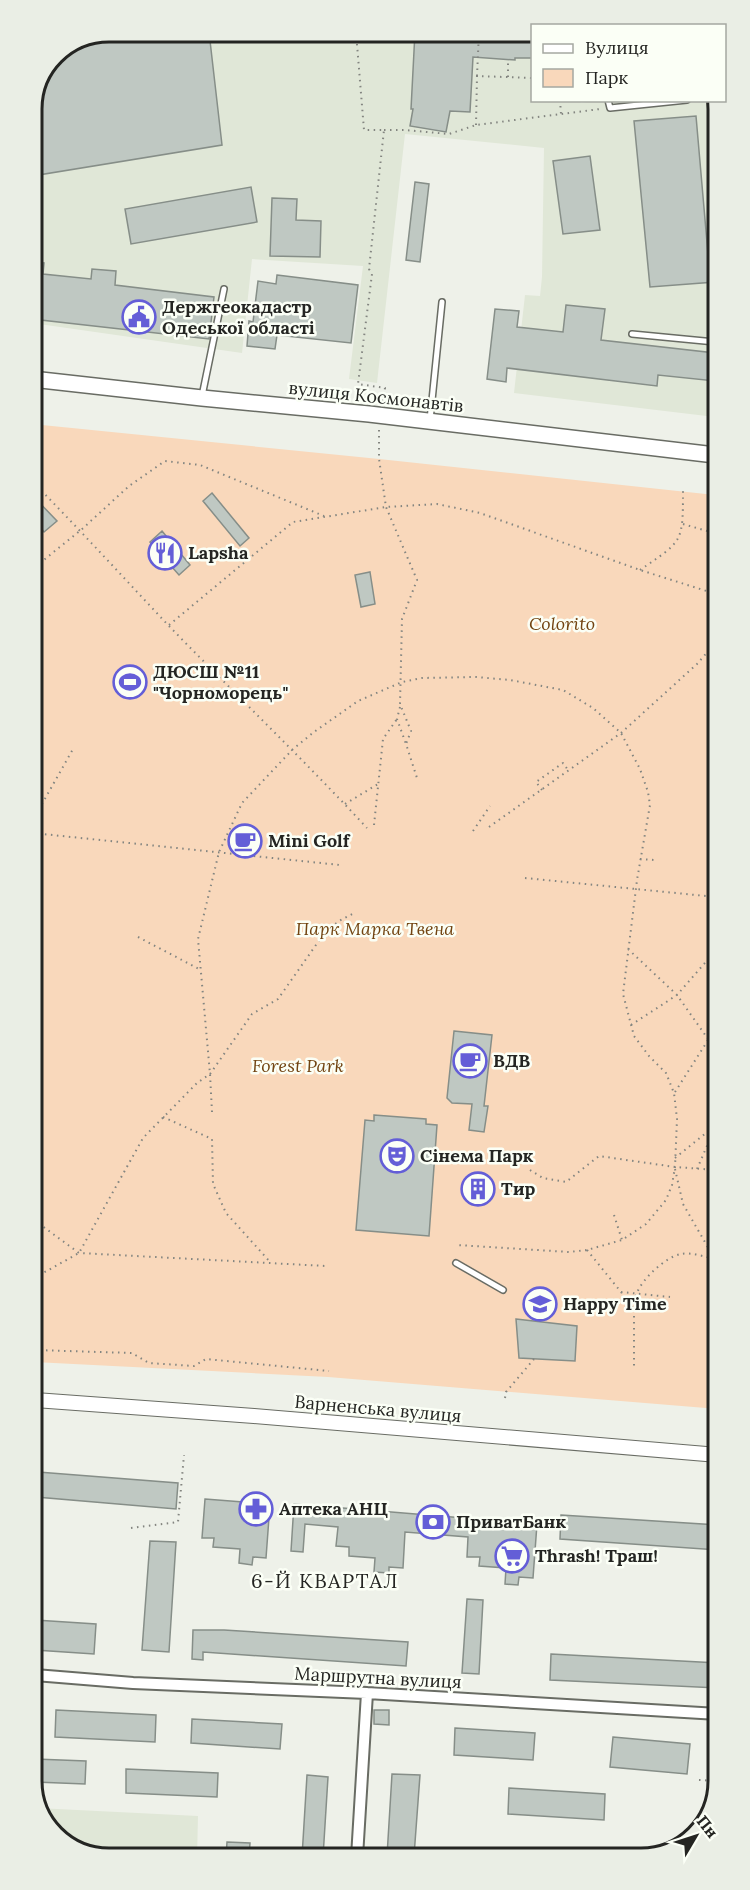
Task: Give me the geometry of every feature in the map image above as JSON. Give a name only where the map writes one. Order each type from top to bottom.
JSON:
[{"type":"main road","name":"вулиця Космонавтів","points":[[42,380],[369,414],[708,454]]},
{"type":"street","name":"Варненська вулиця","points":[[42,1401],[708,1454]]},
{"type":"street","name":"Маршрутна вулиця","points":[[42,1676],[133,1683],[367,1693],[708,1713]]},
{"type":"street","points":[[358,1848],[367,1693]]},
{"type":"lane","points":[[608,102],[610,108],[668,102]]},
{"type":"lane","points":[[202,398],[224,289]]},
{"type":"lane","points":[[430,422],[442,302]]},
{"type":"lane","points":[[632,334],[708,341]]},
{"type":"lane","points":[[456,1263],[503,1290]]},
{"type":"path","points":[[357,42],[364,130],[405,130],[449,134],[476,125],[610,108]]},
{"type":"path","points":[[476,125],[479,42]]},
{"type":"path","points":[[508,59],[508,77]]},
{"type":"path","points":[[477,76],[531,78]]},
{"type":"path","points":[[560,102],[561,114]]},
{"type":"path","points":[[383,401],[385,388],[358,384],[372,274],[369,269],[384,130]]},
{"type":"path","points":[[374,825],[384,739],[396,719],[400,704],[402,619],[417,580],[386,507],[379,459],[379,430]]},
{"type":"path","points":[[42,561],[81,530],[129,486],[165,460],[200,465],[327,517]]},
{"type":"path","points":[[42,491],[367,828]]},
{"type":"path","points":[[640,570],[673,547],[679,538],[683,524],[683,491]]},
{"type":"path","points":[[169,625],[292,522],[386,507],[437,504],[480,513],[640,570],[708,591]]},
{"type":"path","points":[[683,524],[707,531],[708,533]]},
{"type":"path","points":[[489,827],[621,733],[708,651]]},
{"type":"path","points":[[212,1112],[198,939],[219,852],[242,803],[293,749],[350,706],[402,682],[422,678],[476,677],[540,684],[563,690],[593,708],[621,733],[640,769],[648,792],[650,805],[640,859],[623,994],[634,1036],[666,1073],[674,1093],[677,1119],[672,1185],[666,1200],[646,1224],[622,1240],[587,1250],[569,1252],[457,1245]]},
{"type":"path","points":[[400,704],[411,731],[406,744]]},
{"type":"path","points":[[396,719],[417,778]]},
{"type":"path","points":[[42,804],[73,749]]},
{"type":"path","points":[[542,790],[536,782],[562,763],[568,770]]},
{"type":"path","points":[[345,804],[379,784]]},
{"type":"path","points":[[473,831],[490,806]]},
{"type":"path","points":[[42,834],[340,865]]},
{"type":"path","points":[[640,859],[654,860]]},
{"type":"path","points":[[525,878],[708,896]]},
{"type":"path","points":[[42,1274],[79,1253],[143,1138],[197,1083],[210,1074],[252,1014],[278,999],[323,935],[339,921],[356,912]]},
{"type":"path","points":[[138,937],[201,970]]},
{"type":"path","points":[[628,949],[677,995],[708,1039],[674,1093]]},
{"type":"path","points":[[166,958],[168,953]]},
{"type":"path","points":[[631,1025],[677,995],[708,959]]},
{"type":"path","points":[[163,1117],[212,1139],[213,1184],[226,1213],[271,1263]]},
{"type":"path","points":[[675,1158],[708,1130]]},
{"type":"path","points":[[697,1169],[708,1144]]},
{"type":"path","points":[[530,1170],[543,1178],[566,1182],[599,1156],[708,1170]]},
{"type":"path","points":[[675,1167],[683,1204],[708,1247]]},
{"type":"path","points":[[614,1215],[622,1240]]},
{"type":"path","points":[[42,1226],[79,1253],[326,1266]]},
{"type":"path","points":[[587,1250],[634,1310]]},
{"type":"path","points":[[634,1366],[636,1294],[649,1275],[666,1261],[681,1254],[708,1258]]},
{"type":"path","points":[[621,1292],[670,1297]]},
{"type":"path","points":[[42,1350],[132,1353],[149,1363],[194,1366],[206,1359],[329,1371]]},
{"type":"path","points":[[505,1398],[506,1392],[534,1359]]},
{"type":"path","points":[[131,1528],[178,1522],[184,1455]]},
{"type":"path","points":[[699,1780],[708,1780]]},
{"type":"shaded area","points":[[109,42],[531,42],[531,102],[707,102],[708,416],[514,393],[525,295],[540,296],[544,148],[405,134],[377,383],[349,379],[363,266],[252,259],[242,353],[42,324],[42,104],[49,79],[56,68],[72,53],[96,43]]},
{"type":"shaded area","points":[[48,1809],[198,1816],[197,1848],[104,1848],[75,1839],[56,1822]]},
{"type":"green space","name":"Парк Марка Твена","points":[[42,425],[708,494],[708,1408],[328,1377],[42,1362]]},
{"type":"building","points":[[210,42],[222,145],[42,174],[44,91],[56,68],[65,59],[83,47],[96,43]]},
{"type":"building","points":[[414,42],[531,42],[531,58],[515,58],[515,60],[473,57],[470,112],[450,111],[446,132],[410,126],[413,109],[411,109]]},
{"type":"building","points":[[696,116],[708,254],[708,283],[650,287],[634,121]]},
{"type":"building","points":[[590,156],[600,230],[563,234],[553,161]]},
{"type":"building","points":[[415,182],[429,184],[420,262],[406,260]]},
{"type":"building","points":[[251,187],[257,222],[131,244],[125,209]]},
{"type":"building","points":[[272,198],[297,199],[296,220],[321,221],[320,257],[270,256]]},
{"type":"building","points":[[42,263],[44,263],[43,274],[91,279],[92,269],[116,271],[115,285],[214,297],[209,339],[42,320]]},
{"type":"building","points":[[277,275],[358,285],[351,343],[277,335],[275,349],[247,346],[249,321],[253,322],[258,281],[276,284]]},
{"type":"building","points":[[566,305],[605,309],[601,340],[708,352],[708,380],[658,375],[657,386],[507,368],[506,382],[487,379],[495,309],[519,311],[517,327],[563,332]]},
{"type":"building","points":[[212,493],[249,538],[240,546],[203,501]]},
{"type":"building","points":[[42,505],[57,521],[44,532],[42,530]]},
{"type":"building","name":"Lapsha","points":[[162,531],[190,565],[179,575],[150,542]]},
{"type":"building","points":[[370,572],[375,604],[361,607],[355,575]]},
{"type":"building","name":"ВДВ","points":[[454,1031],[492,1035],[484,1106],[488,1106],[484,1132],[469,1130],[472,1104],[452,1103],[447,1098]]},
{"type":"building","points":[[374,1115],[426,1119],[426,1124],[437,1125],[429,1236],[356,1230],[365,1120],[374,1121]]},
{"type":"building","name":"Тир","points":[[468,1179],[489,1180],[488,1199],[467,1197]]},
{"type":"building","points":[[516,1319],[577,1326],[575,1361],[519,1358]]},
{"type":"building","points":[[42,1472],[178,1483],[176,1509],[42,1498]]},
{"type":"building","points":[[205,1499],[270,1504],[266,1558],[253,1557],[252,1565],[239,1563],[240,1549],[213,1547],[214,1538],[202,1538]]},
{"type":"building","points":[[294,1504],[537,1524],[533,1578],[519,1577],[518,1585],[505,1584],[506,1568],[479,1566],[480,1557],[467,1557],[468,1537],[405,1532],[403,1568],[389,1567],[389,1573],[374,1572],[375,1558],[349,1556],[349,1547],[336,1546],[338,1527],[305,1524],[303,1552],[291,1551]]},
{"type":"building","points":[[561,1515],[708,1524],[708,1549],[560,1539]]},
{"type":"building","points":[[150,1541],[176,1542],[169,1652],[142,1650]]},
{"type":"building","points":[[467,1599],[483,1600],[479,1674],[462,1673]]},
{"type":"building","points":[[42,1620],[96,1624],[94,1654],[42,1650]]},
{"type":"building","points":[[193,1630],[408,1642],[406,1666],[203,1652],[203,1660],[192,1659]]},
{"type":"building","points":[[551,1654],[708,1662],[708,1688],[550,1680]]},
{"type":"building","points":[[56,1710],[156,1715],[155,1742],[55,1737]]},
{"type":"building","points":[[374,1710],[389,1710],[389,1725],[374,1724]]},
{"type":"building","points":[[192,1719],[282,1724],[280,1749],[191,1743]]},
{"type":"building","points":[[455,1728],[535,1733],[533,1760],[454,1755]]},
{"type":"building","points":[[613,1737],[690,1744],[687,1774],[610,1767]]},
{"type":"building","points":[[42,1759],[86,1761],[85,1784],[42,1782]]},
{"type":"building","points":[[126,1769],[218,1773],[217,1797],[126,1793]]},
{"type":"building","points":[[392,1774],[420,1775],[415,1848],[387,1848]]},
{"type":"building","points":[[307,1775],[328,1777],[324,1848],[303,1848]]},
{"type":"building","points":[[509,1788],[605,1794],[604,1820],[508,1814]]},
{"type":"building","points":[[227,1842],[250,1843],[250,1848],[227,1848]]},
{"type":"place","name":"Держгеокадастр Одеської області","points":[[139,317]]},
{"type":"place","name":"Lapsha","points":[[165,553]]},
{"type":"place","name":"ДЮСШ №11 \"Чорноморець\"","points":[[130,682]]},
{"type":"place","name":"Mini Golf","points":[[245,841]]},
{"type":"place","name":"ВДВ","points":[[470,1061]]},
{"type":"place","name":"Сінема Парк","points":[[397,1156]]},
{"type":"place","name":"Тир","points":[[478,1189]]},
{"type":"place","name":"Happy Time","points":[[540,1304]]},
{"type":"place","name":"Аптека АНЦ","points":[[256,1509]]},
{"type":"place","name":"ПриватБанк","points":[[433,1522]]},
{"type":"place","name":"Thrash! Траш!","points":[[512,1556]]},
{"type":"district","name":"6-Й КВАРТАЛ","points":[[325,1581]]},
{"type":"park label","name":"Colorito","points":[[562,624]]},
{"type":"park label","name":"Forest Park","points":[[298,1066]]}]
